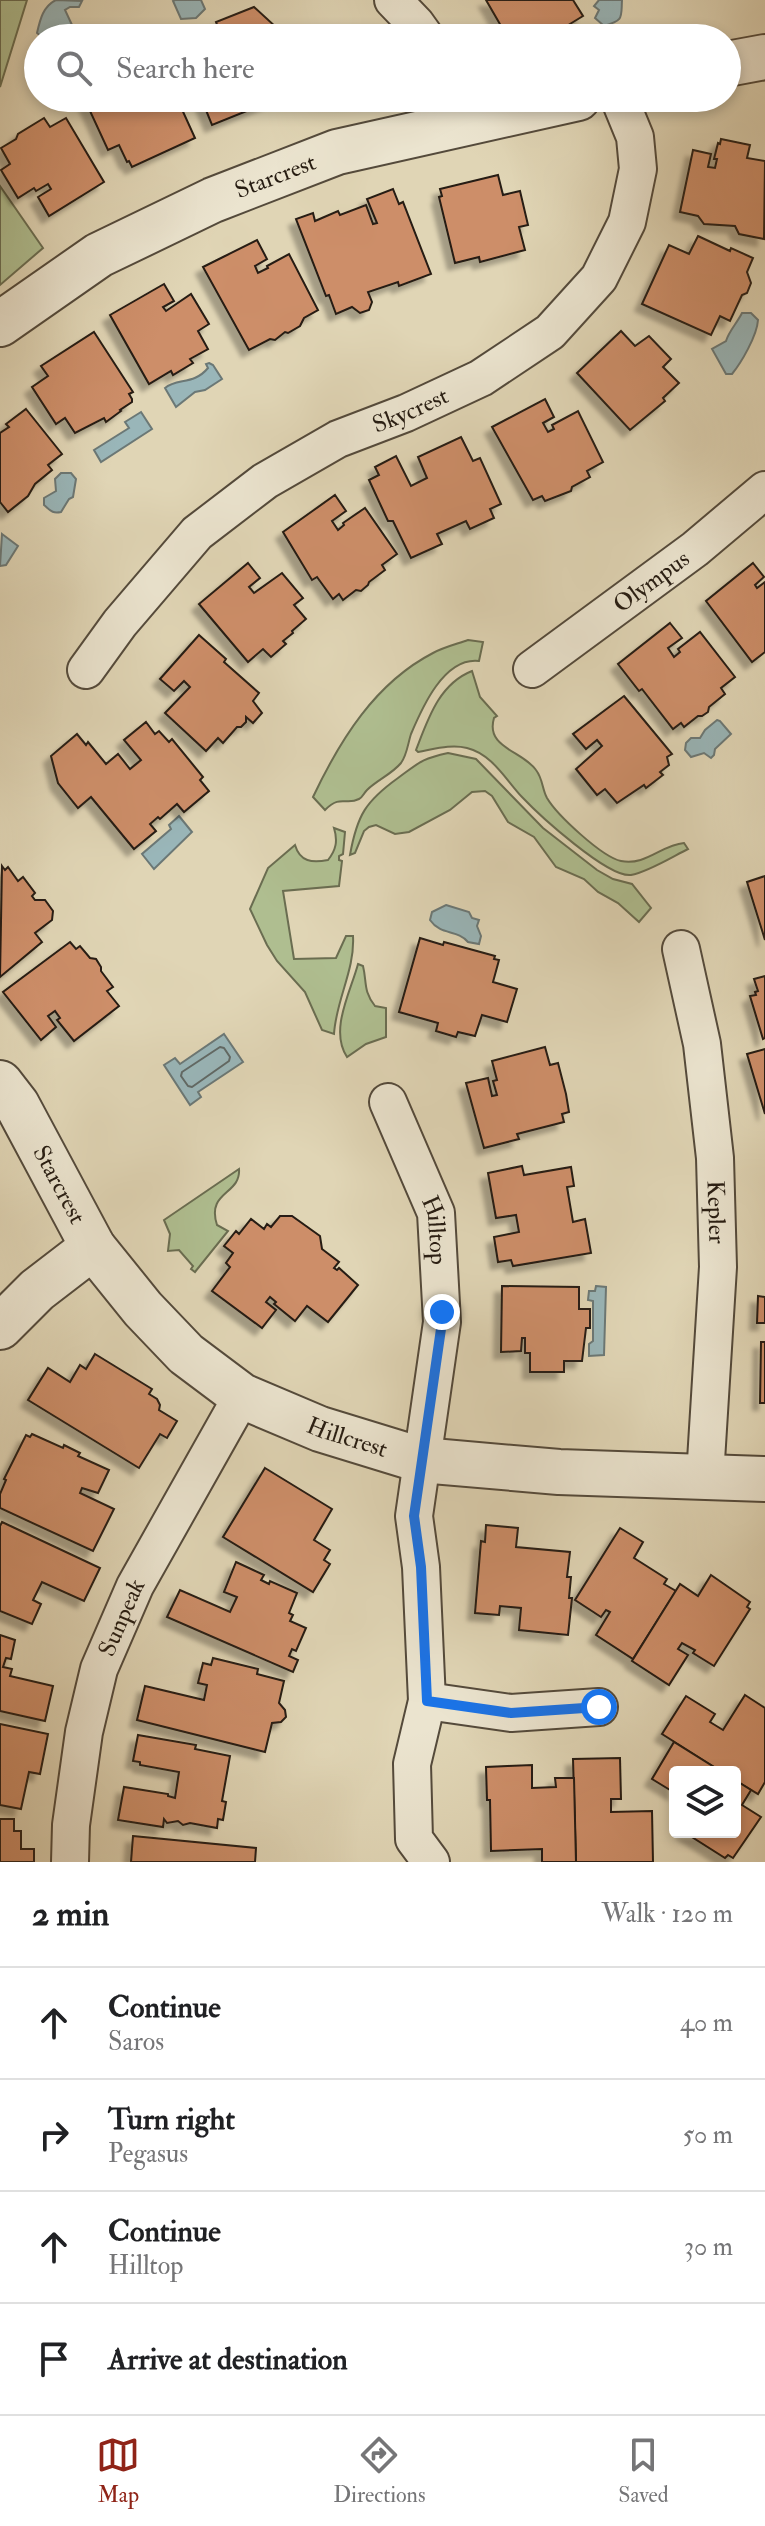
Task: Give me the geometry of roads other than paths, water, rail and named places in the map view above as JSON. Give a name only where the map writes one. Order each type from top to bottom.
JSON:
[{"type":"street","points":[[393,0],[416,24]]},
{"type":"street","points":[[741,61],[765,57]]},
{"type":"street","name":"Starcrest","points":[[0,324],[99,255],[213,200],[337,152],[458,112]]},
{"type":"street","name":"Skycrest","points":[[86,670],[120,623],[197,533],[265,481],[338,439],[406,413],[481,378],[550,332],[599,278],[627,222],[638,169],[635,137],[625,112]]},
{"type":"street","name":"Olympus","points":[[532,669],[695,549],[765,490]]},
{"type":"street","name":"Kepler","points":[[681,949],[702,1044],[715,1158],[718,1267],[705,1477]]},
{"type":"street","name":"Starcrest","points":[[0,1083],[17,1105],[93,1247]]},
{"type":"street","name":"Hilltop","points":[[388,1102],[436,1213],[442,1322],[414,1516],[421,1567],[427,1701],[412,1764],[414,1839],[431,1862]]},
{"type":"street","points":[[0,1327],[37,1290],[93,1247]]},
{"type":"street","name":"Hillcrest","points":[[93,1247],[143,1309],[186,1354],[242,1396],[320,1429],[421,1460],[559,1472],[765,1479]]},
{"type":"street","name":"Sunpeak","points":[[70,1862],[71,1825],[84,1732],[99,1669],[135,1586],[242,1396]]},
{"type":"street","points":[[427,1701],[511,1713],[599,1707]]},
{"type":"water","points":[[56,0],[82,1],[79,7],[65,10],[72,24],[39,24],[48,6]]},
{"type":"water","points":[[175,0],[201,0],[205,9],[196,18],[181,19]]},
{"type":"water","points":[[599,0],[622,0],[621,15],[610,24],[602,24],[595,18],[599,10],[594,6]]},
{"type":"water","points":[[742,313],[751,313],[758,320],[757,326],[740,363],[732,374],[726,374],[712,349],[726,341]]},
{"type":"water","points":[[209,363],[222,379],[205,390],[195,392],[176,407],[165,388],[197,377],[208,368],[206,364]]},
{"type":"water","points":[[141,412],[152,429],[101,462],[94,450],[129,428],[125,422]]},
{"type":"water","points":[[61,473],[71,473],[76,479],[73,497],[61,512],[55,512],[44,505],[44,498],[56,491],[55,479]]},
{"type":"water","points":[[2,534],[18,546],[6,565],[0,566]]},
{"type":"water","points":[[717,720],[731,734],[715,749],[711,758],[704,753],[691,757],[685,750],[686,743],[691,738],[700,738]]},
{"type":"water","points":[[179,816],[192,832],[154,869],[142,854],[171,829],[169,825]]},
{"type":"water","points":[[446,905],[469,912],[472,918],[479,920],[479,944],[468,942],[434,925],[430,920],[432,912]]},
{"type":"water","points":[[224,1034],[243,1062],[198,1092],[201,1097],[190,1105],[164,1065],[175,1058],[180,1064]]},
{"type":"water","points":[[596,1286],[606,1287],[604,1355],[589,1356],[589,1344],[593,1341],[593,1301],[588,1300],[589,1291],[595,1291]]}]
